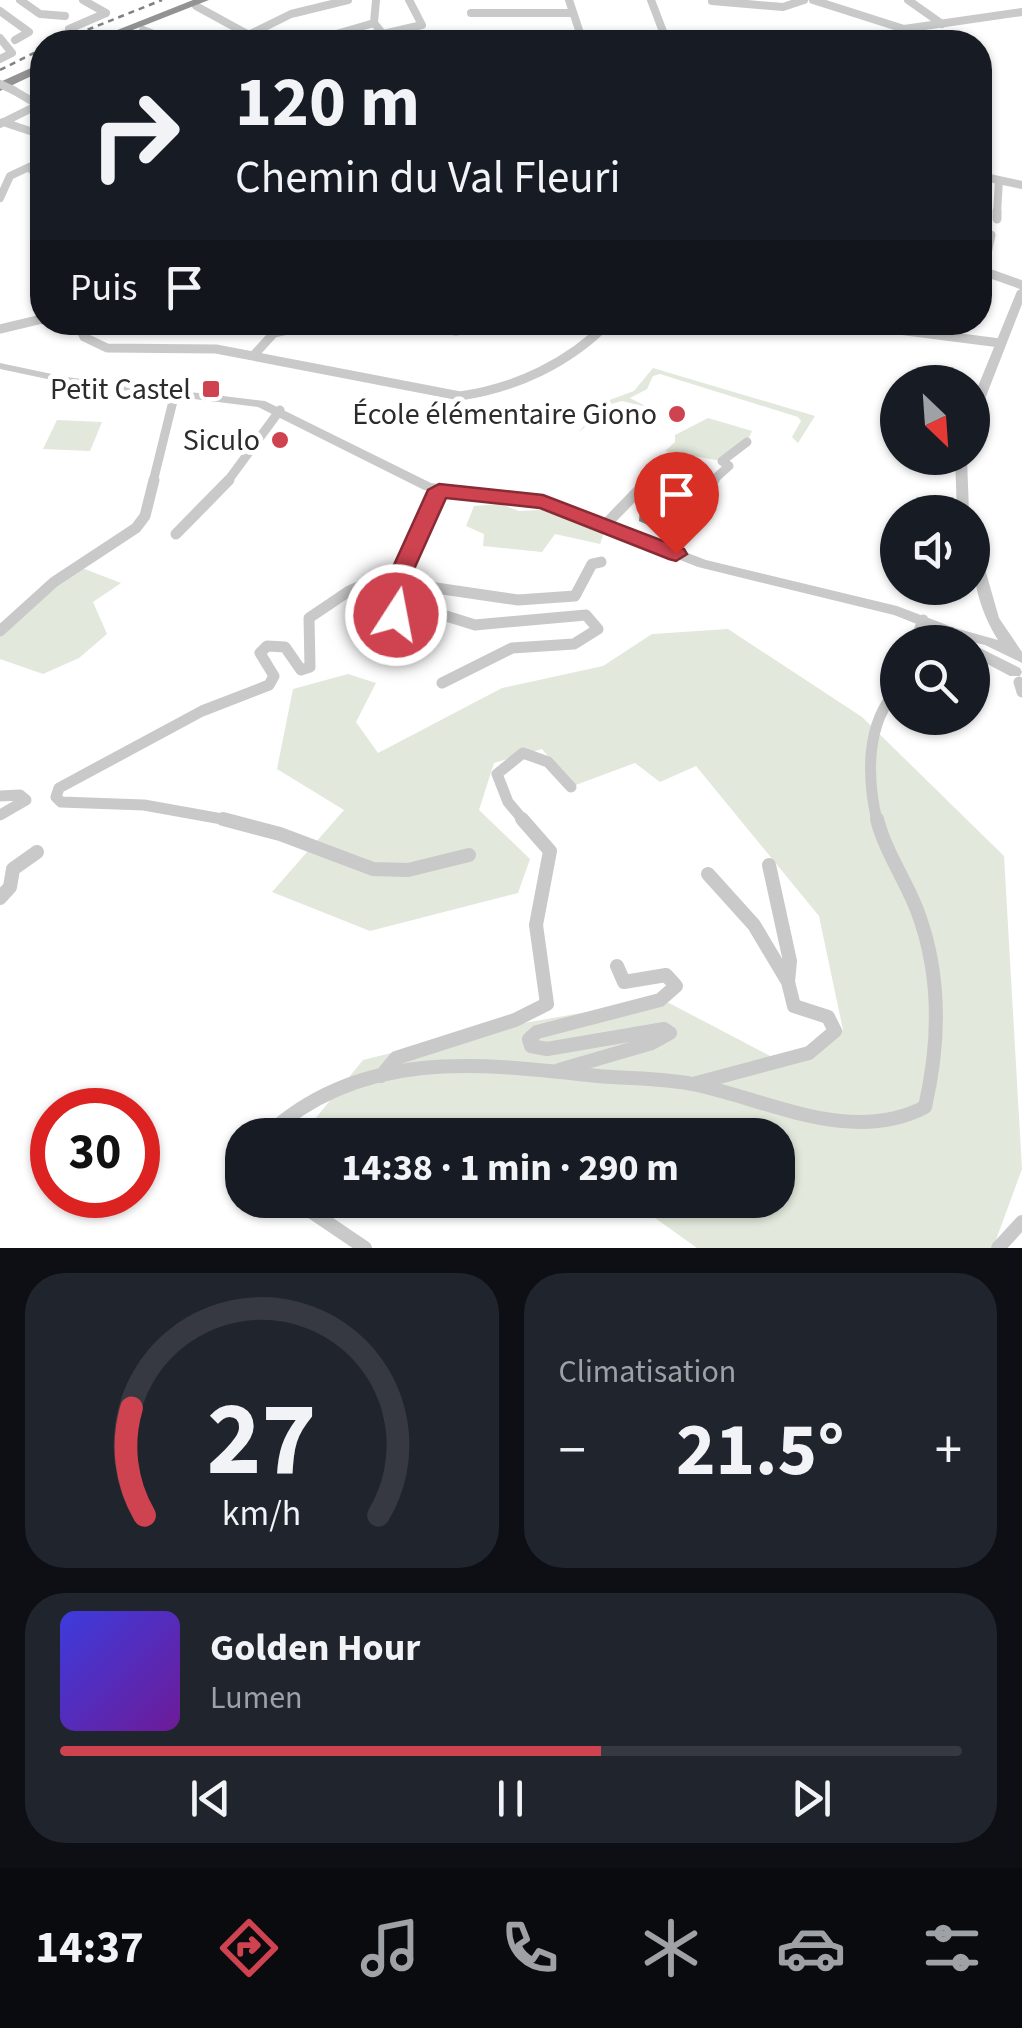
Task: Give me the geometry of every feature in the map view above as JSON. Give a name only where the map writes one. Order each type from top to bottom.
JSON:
[{"type":"highway","points":[[107,30],[183,0]]},
{"type":"highway","points":[[126,30],[199,3]]},
{"type":"highway","points":[[3,85],[30,66]]},
{"type":"highway","points":[[3,85],[30,72]]},
{"type":"street","points":[[20,0],[40,14],[65,16]]},
{"type":"street","points":[[69,28],[106,13],[83,0]]},
{"type":"street","points":[[259,30],[292,14],[348,0]]},
{"type":"street","points":[[376,0],[374,23],[380,30]]},
{"type":"street","points":[[400,30],[422,25],[409,0]]},
{"type":"street","points":[[569,0],[578,30]]},
{"type":"street","points":[[650,0],[662,30]]},
{"type":"street","points":[[712,1],[782,7],[804,0]]},
{"type":"street","points":[[813,0],[904,29],[1022,12]]},
{"type":"street","points":[[908,0],[942,24]]},
{"type":"street","points":[[199,3],[241,30]]},
{"type":"street","points":[[0,11],[29,32],[16,40]]},
{"type":"street","points":[[471,13],[572,13]]},
{"type":"street","points":[[343,30],[374,23]]},
{"type":"street","points":[[0,38],[12,53],[0,59]]},
{"type":"street","points":[[3,85],[30,97]]},
{"type":"street","points":[[1,123],[30,108]]},
{"type":"street","points":[[1,123],[30,131]]},
{"type":"street","points":[[0,198],[10,176],[29,167]]},
{"type":"street","points":[[992,179],[1018,184],[1018,171]]},
{"type":"street","points":[[997,219],[999,180]]},
{"type":"street","points":[[990,369],[1000,343],[1016,322],[1022,288],[992,275]]},
{"type":"street","points":[[0,330],[30,322]]},
{"type":"street","points":[[83,335],[107,348],[198,347],[449,395],[474,395],[562,358],[593,335]]},
{"type":"street","points":[[252,356],[259,341],[268,335]]},
{"type":"street","points":[[938,335],[1000,343]]},
{"type":"street","points":[[0,366],[175,393],[235,398],[280,410],[402,476],[439,490],[534,500],[606,524],[703,564],[848,598],[908,625]]},
{"type":"street","points":[[0,631],[65,574],[136,528],[145,516],[175,393]]},
{"type":"street","points":[[176,534],[215,498],[280,410]]},
{"type":"street","points":[[606,524],[638,491],[682,509],[728,466],[722,461],[747,442]]},
{"type":"street","points":[[439,490],[404,566],[394,610],[403,622],[443,616],[475,625],[586,615],[598,629],[581,644],[523,645],[486,658],[442,682]]},
{"type":"street","points":[[404,566],[430,587],[518,600],[575,596],[592,564],[601,562]]},
{"type":"street","points":[[404,566],[349,591],[309,618],[310,667],[301,670],[285,647],[268,646],[260,653],[274,676],[269,684],[214,706],[113,757],[59,788],[56,796],[61,802],[164,806],[282,834],[356,866],[384,871],[410,871],[469,855]]},
{"type":"street","points":[[988,605],[1020,672]]},
{"type":"street","points":[[988,625],[992,619]]},
{"type":"street","points":[[990,653],[1020,672]]},
{"type":"street","points":[[990,657],[1020,672]]},
{"type":"street","points":[[286,1118],[308,1098],[381,1076],[439,1067],[559,1070],[694,1084],[854,1122],[912,1118],[925,1106],[936,1048],[932,971],[925,935],[868,794],[880,710]]},
{"type":"street","points":[[381,1076],[396,1058],[515,1020],[546,1004],[536,925],[550,851],[520,822],[502,796],[496,774],[523,753],[536,754],[570,787]]},
{"type":"street","points":[[0,796],[20,795],[26,800],[0,815]]},
{"type":"street","points":[[0,898],[10,887],[13,869],[38,852]]},
{"type":"street","points":[[769,865],[790,961],[788,982]]},
{"type":"street","points":[[694,1084],[716,1072],[776,1064],[830,1039],[833,1022],[828,1017],[800,1012],[788,982],[754,925],[708,874]]},
{"type":"street","points":[[559,1070],[588,1057],[658,1044],[668,1038],[670,1032],[664,1029],[547,1049],[532,1046],[529,1039],[537,1032],[660,1000],[672,994],[676,986],[666,976],[624,982],[617,966]]},
{"type":"street","points":[[321,1218],[365,1248]]},
{"type":"street","points":[[998,1248],[1022,1222]]},
{"type":"shaded area","points":[[653,368],[815,416],[798,443],[792,437],[801,421],[798,417],[660,374],[653,376],[647,389],[630,398],[647,407],[622,401],[611,404],[578,433],[604,402],[634,391]]},
{"type":"shaded area","points":[[708,418],[752,431],[747,442],[722,461],[665,451],[675,442],[675,435]]},
{"type":"shaded area","points":[[57,420],[102,422],[90,451],[43,449]]},
{"type":"shaded area","points":[[500,504],[519,511],[541,510],[604,532],[600,544],[555,534],[542,552],[483,546],[484,534],[466,526],[474,506]]},
{"type":"shaded area","points":[[82,568],[121,583],[93,602],[107,634],[79,658],[43,674],[0,659],[0,636],[58,584]]},
{"type":"shaded area","points":[[728,629],[862,717],[1004,856],[1022,1169],[993,1248],[697,1248],[655,1218],[795,1218],[795,1118],[316,1118],[363,1060],[484,1030],[633,1004],[669,1003],[778,1060],[843,1030],[819,916],[696,766],[660,782],[635,763],[573,786],[542,749],[494,763],[479,810],[530,859],[518,893],[370,931],[272,892],[344,810],[277,769],[293,689],[348,674],[376,683],[356,722],[378,753],[502,688],[603,666],[652,634]]},
{"type":"building","points":[[652,497],[682,511],[671,523],[640,509]]},
{"type":"railway","points":[[87,30],[162,0]]},
{"type":"railway","points":[[0,70],[30,55]]},
{"type":"place","name":"Petit Castel","points":[[211,389]]},
{"type":"place","name":"École élémentaire Giono","points":[[677,414]]},
{"type":"place","name":"Siculo","points":[[280,440]]},
{"type":"route","points":[[396,615],[399,578],[439,490],[543,502],[676,554]]}]
